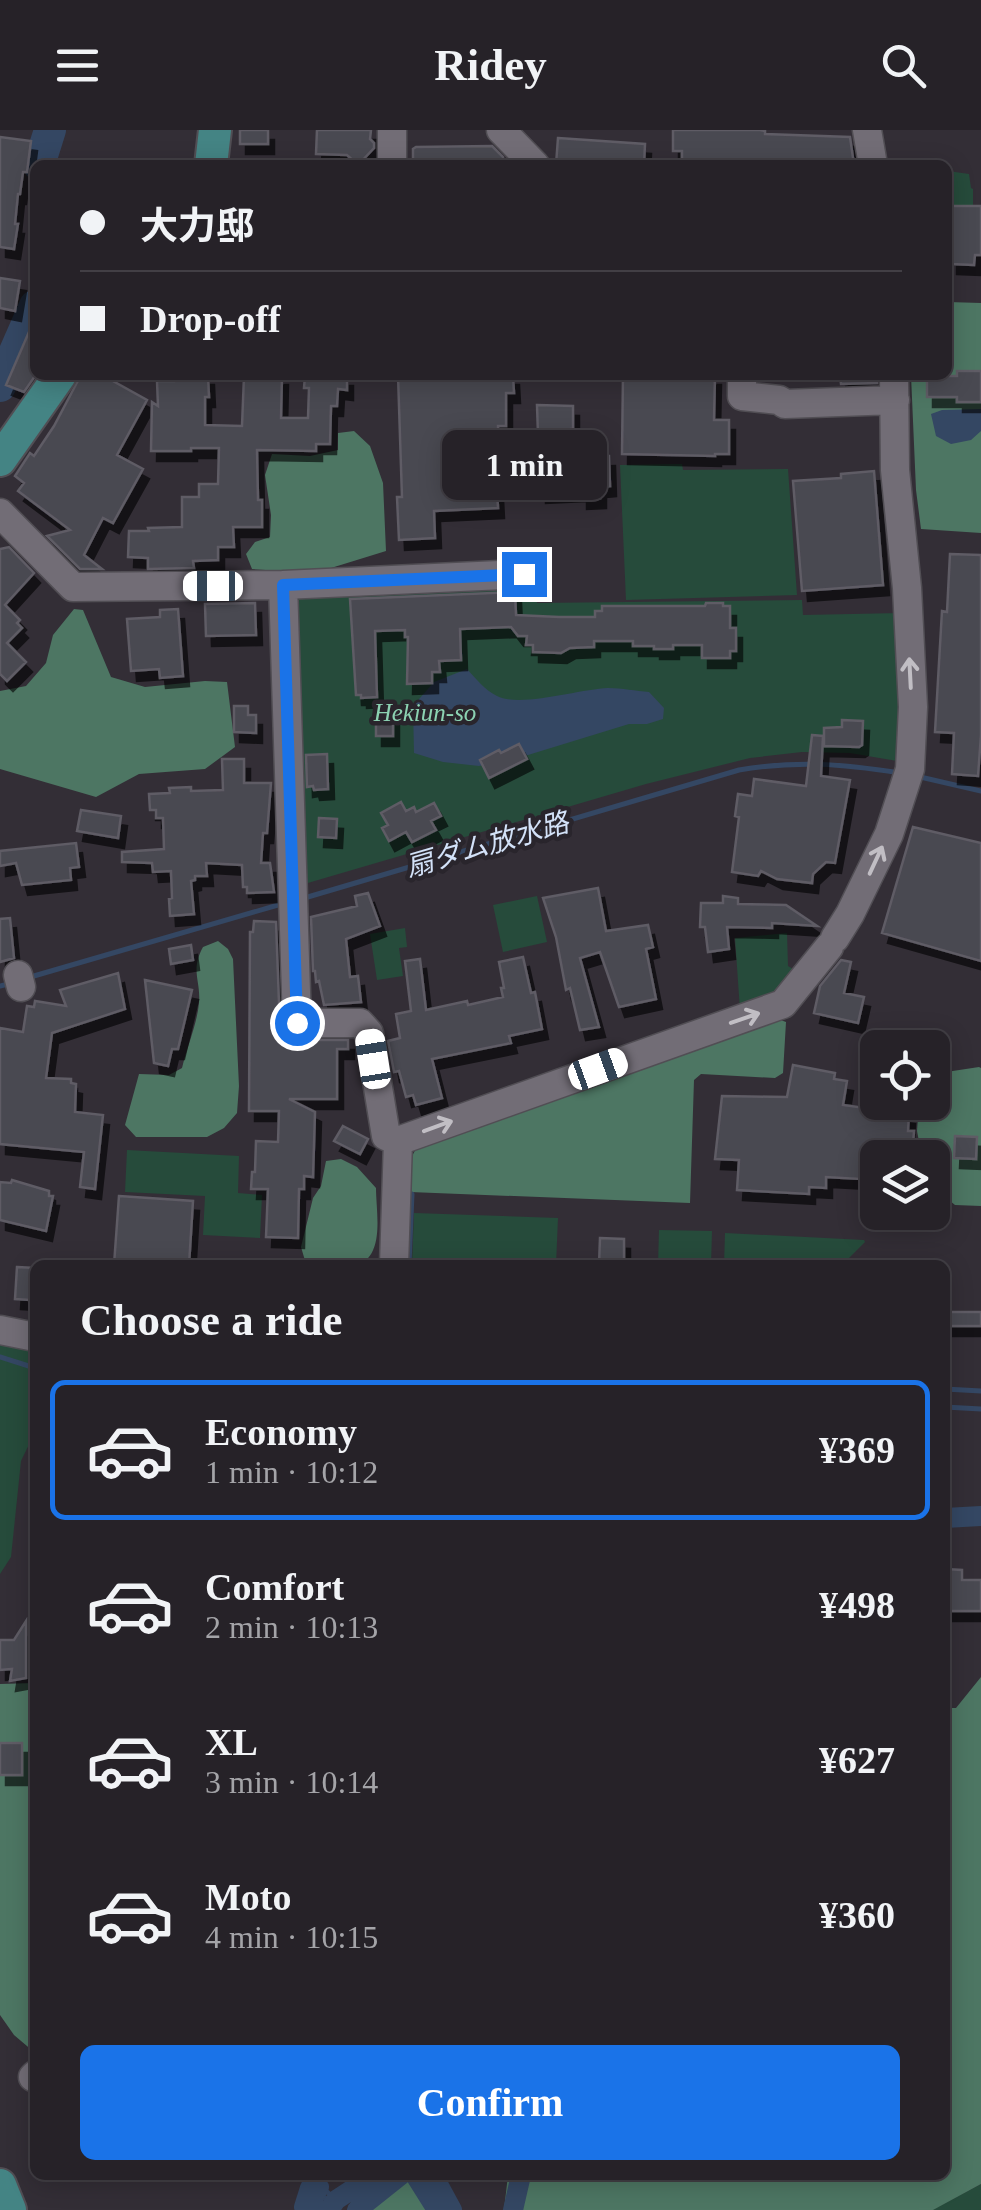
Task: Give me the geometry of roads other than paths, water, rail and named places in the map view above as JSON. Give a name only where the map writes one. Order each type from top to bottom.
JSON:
[{"type":"main road","points":[[212,160],[215,130]]},
{"type":"main road","points":[[0,460],[56,380]]},
{"type":"main road","points":[[0,2185],[10,2210]]},
{"type":"street","points":[[392,130],[392,160]]},
{"type":"street","points":[[501,130],[530,160]]},
{"type":"street","points":[[868,130],[872,160]]},
{"type":"street","points":[[283,585],[297,1023],[360,1022],[369,1032],[386,1136],[398,1141],[783,1004],[850,914],[889,834],[909,774],[912,707],[895,470],[894,387],[785,404],[742,396],[742,380]]},
{"type":"street","points":[[0,513],[73,587],[283,585],[524,574]]},
{"type":"street","points":[[394,1260],[398,1141]]},
{"type":"street","points":[[0,1330],[30,1336]]},
{"type":"water","points":[[981,409],[981,431],[971,440],[951,444],[936,436],[931,414]]},
{"type":"water","points":[[467,669],[489,691],[507,699],[535,699],[608,688],[649,692],[664,708],[663,719],[629,724],[479,766],[443,762],[414,753],[413,706],[434,682]]},
{"type":"waterway","points":[[41,160],[50,130]]},
{"type":"waterway","points":[[0,386],[30,317]]},
{"type":"waterway","name":"扇ダム放水路","points":[[301,899],[739,770],[820,764],[900,773]]},
{"type":"waterway","name":"扇ダム放水路","points":[[916,776],[981,791]]},
{"type":"waterway","name":"扇ダム放水路","points":[[27,978],[285,903]]},
{"type":"waterway","name":"扇ダム放水路","points":[[0,986],[12,983]]},
{"type":"waterway","points":[[409,1260],[412,1194]]},
{"type":"waterway","points":[[0,1357],[30,1366]]},
{"type":"waterway","points":[[950,1389],[981,1391]]},
{"type":"waterway","points":[[950,1407],[981,1409]]},
{"type":"waterway","points":[[950,1518],[981,1516]]},
{"type":"waterway","points":[[314,2180],[336,2200]]},
{"type":"waterway","points":[[316,2180],[313,2184],[319,2187],[317,2191],[310,2188],[304,2207],[314,2204],[316,2210]]},
{"type":"waterway","points":[[329,2210],[336,2200],[366,2180]]},
{"type":"waterway","points":[[357,2210],[395,2180]]},
{"type":"waterway","points":[[418,2180],[437,2210]]},
{"type":"waterway","points":[[436,2180],[452,2210]]},
{"type":"waterway","points":[[513,2210],[520,2180]]},
{"type":"waterway","points":[[308,2193],[333,2199]]},
{"type":"park label","name":"Hekiun-so","points":[[425,712]]}]
